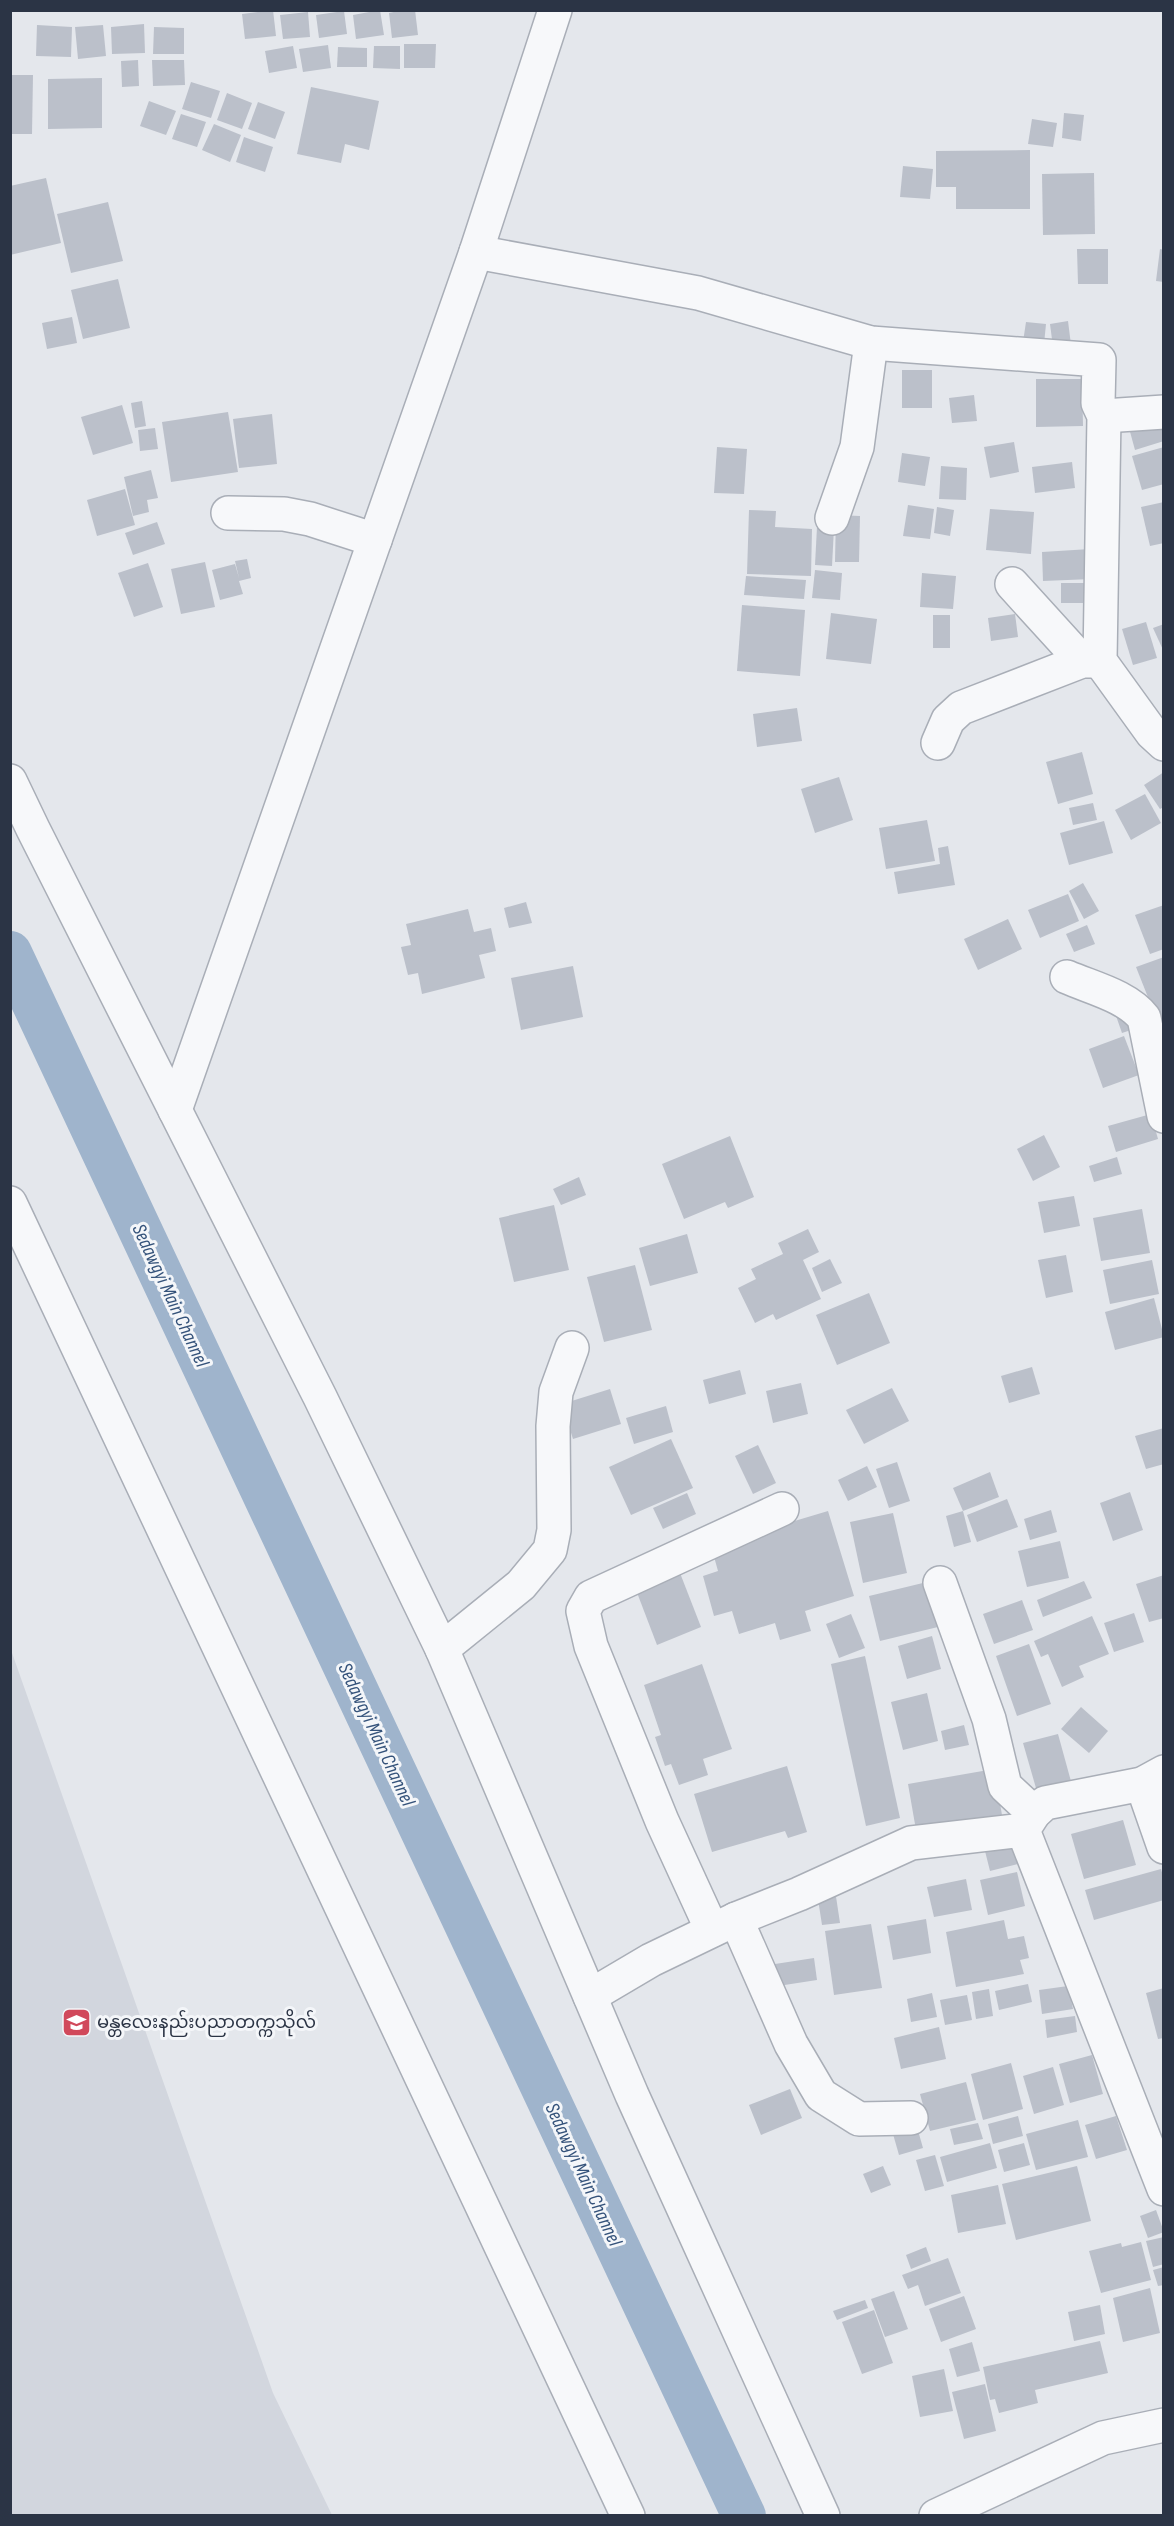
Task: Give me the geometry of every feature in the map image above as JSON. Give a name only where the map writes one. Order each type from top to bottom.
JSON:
[{"type":"street","points":[[175,1110],[476,252],[555,10]]},
{"type":"street","points":[[476,252],[698,293],[871,343],[1099,360],[1098,403],[1104,416],[1091,661]]},
{"type":"street","points":[[832,518],[857,447],[871,343]]},
{"type":"street","points":[[1104,416],[1164,412]]},
{"type":"street","points":[[228,513],[284,514],[310,519],[375,540]]},
{"type":"street","points":[[1012,584],[1091,661],[1164,744]]},
{"type":"street","points":[[938,743],[948,720],[961,708],[1091,661]]},
{"type":"street","points":[[10,781],[320,1397],[442,1649],[632,2096],[823,2516]]},
{"type":"street","points":[[1067,977],[1118,999],[1138,1011],[1144,1018],[1164,1116]]},
{"type":"street","points":[[10,1203],[628,2516]]},
{"type":"street","points":[[442,1649],[521,1585],[550,1550],[554,1530],[553,1445],[556,1392],[572,1348]]},
{"type":"street","points":[[782,1509],[591,1597],[583,1611],[591,1646],[662,1821],[820,2095],[859,2119],[911,2118]]},
{"type":"street","points":[[940,1583],[989,1719],[1005,1786],[1029,1822],[1164,2189]]},
{"type":"street","points":[[590,1996],[651,1960],[724,1925],[911,1843],[1029,1822],[1045,1803],[1153,1778],[1164,1847]]},
{"type":"street","points":[[936,2516],[1103,2438],[1164,2426]]},
{"type":"shaded area","name":"မန္တလေးနည်းပညာတက္ကသိုလ်","points":[[11,1650],[273,2393],[332,2515],[11,2515]]},
{"type":"building","points":[[273,10],[276,36],[245,39],[242,14]]},
{"type":"building","points":[[380,10],[384,35],[356,39],[353,15]]},
{"type":"building","points":[[415,10],[418,35],[392,38],[389,13]]},
{"type":"building","points":[[344,11],[347,34],[319,38],[316,15]]},
{"type":"building","points":[[308,12],[310,37],[283,39],[280,15]]},
{"type":"building","points":[[144,24],[145,53],[112,54],[111,27]]},
{"type":"building","points":[[37,25],[72,27],[71,57],[36,56]]},
{"type":"building","points":[[103,25],[106,56],[78,59],[75,27]]},
{"type":"building","points":[[154,27],[184,28],[184,54],[153,54]]},
{"type":"building","points":[[404,44],[436,44],[435,68],[404,68]]},
{"type":"building","points":[[328,45],[331,68],[303,72],[299,49]]},
{"type":"building","points":[[293,46],[297,68],[269,73],[265,51]]},
{"type":"building","points":[[374,46],[400,46],[400,69],[373,68]]},
{"type":"building","points":[[338,47],[367,48],[367,67],[337,67]]},
{"type":"building","points":[[138,60],[139,86],[122,87],[121,61]]},
{"type":"building","points":[[152,60],[184,60],[185,85],[153,86]]},
{"type":"building","points":[[10,75],[33,75],[32,134],[10,134]]},
{"type":"building","points":[[102,78],[102,128],[48,129],[48,79]]},
{"type":"building","points":[[191,82],[220,91],[211,118],[182,109]]},
{"type":"building","points":[[311,87],[379,101],[369,150],[345,144],[341,163],[297,154]]},
{"type":"building","points":[[227,93],[252,103],[242,129],[217,120]]},
{"type":"building","points":[[149,101],[176,111],[166,135],[140,126]]},
{"type":"building","points":[[258,102],[285,112],[275,139],[248,129]]},
{"type":"building","points":[[1064,113],[1084,115],[1081,141],[1062,138]]},
{"type":"building","points":[[181,114],[206,122],[197,147],[172,139]]},
{"type":"building","points":[[1032,119],[1057,123],[1053,147],[1028,144]]},
{"type":"building","points":[[214,124],[241,135],[230,162],[202,150]]},
{"type":"building","points":[[244,137],[273,147],[265,172],[236,162]]},
{"type":"building","points":[[1030,150],[1030,209],[956,209],[956,187],[936,187],[936,151]]},
{"type":"building","points":[[903,166],[933,169],[930,199],[900,197]]},
{"type":"building","points":[[1094,173],[1095,234],[1043,235],[1042,174]]},
{"type":"building","points":[[46,178],[61,243],[10,255],[10,186]]},
{"type":"building","points":[[108,202],[123,261],[71,273],[57,214]]},
{"type":"building","points":[[1077,249],[1108,249],[1108,284],[1078,284]]},
{"type":"building","points":[[1160,249],[1164,250],[1164,282],[1156,281]]},
{"type":"building","points":[[118,279],[130,328],[83,339],[71,290]]},
{"type":"building","points":[[72,317],[77,343],[47,349],[42,323]]},
{"type":"building","points":[[1068,321],[1071,345],[1053,347],[1050,324]]},
{"type":"building","points":[[1026,322],[1046,324],[1044,344],[1023,342]]},
{"type":"building","points":[[902,370],[932,370],[932,408],[902,408]]},
{"type":"building","points":[[1036,379],[1082,379],[1083,426],[1036,427]]},
{"type":"building","points":[[974,395],[977,421],[952,423],[949,398]]},
{"type":"building","points":[[142,401],[146,426],[135,428],[131,403]]},
{"type":"building","points":[[122,405],[133,443],[93,455],[81,417]]},
{"type":"building","points":[[228,412],[238,472],[171,482],[162,422]]},
{"type":"building","points":[[272,414],[277,464],[239,468],[233,419]]},
{"type":"building","points":[[1164,419],[1164,441],[1135,450],[1129,428]]},
{"type":"building","points":[[155,428],[158,449],[140,451],[138,430]]},
{"type":"building","points":[[1014,442],[1019,472],[990,478],[984,447]]},
{"type":"building","points":[[717,447],[747,449],[744,494],[714,493]]},
{"type":"building","points":[[1164,447],[1164,484],[1142,490],[1132,456]]},
{"type":"building","points":[[902,453],[930,457],[925,486],[898,482]]},
{"type":"building","points":[[1072,462],[1075,488],[1035,493],[1032,467]]},
{"type":"building","points":[[941,466],[967,468],[966,500],[939,499]]},
{"type":"building","points":[[151,470],[158,498],[147,500],[149,512],[133,516],[124,477]]},
{"type":"building","points":[[125,489],[135,525],[97,536],[87,500]]},
{"type":"building","points":[[1164,502],[1164,543],[1150,546],[1141,507]]},
{"type":"building","points":[[908,505],[934,509],[930,539],[903,536]]},
{"type":"building","points":[[937,507],[954,510],[950,536],[934,533]]},
{"type":"building","points":[[990,509],[1034,512],[1031,554],[986,550]]},
{"type":"building","points":[[749,510],[776,511],[775,527],[812,529],[811,576],[747,574]]},
{"type":"building","points":[[836,515],[860,516],[859,562],[835,562]]},
{"type":"building","points":[[157,522],[165,544],[133,555],[125,533]]},
{"type":"building","points":[[817,527],[834,528],[832,566],[815,565]]},
{"type":"building","points":[[1090,549],[1092,579],[1043,581],[1042,552]]},
{"type":"building","points":[[247,559],[251,578],[239,581],[243,594],[220,600],[212,570],[235,564],[239,578],[235,561]]},
{"type":"building","points":[[205,562],[215,607],[181,614],[171,569]]},
{"type":"building","points":[[148,563],[163,607],[134,617],[118,573]]},
{"type":"building","points":[[815,570],[842,573],[840,600],[812,598]]},
{"type":"building","points":[[922,573],[956,576],[953,609],[920,607]]},
{"type":"building","points":[[746,576],[806,580],[804,599],[744,595]]},
{"type":"building","points":[[1061,583],[1089,583],[1089,603],[1061,603]]},
{"type":"building","points":[[742,605],[805,610],[800,676],[737,671]]},
{"type":"building","points":[[831,613],[877,619],[871,664],[826,659]]},
{"type":"building","points":[[1015,614],[1018,637],[991,641],[988,618]]},
{"type":"building","points":[[933,615],[950,615],[950,648],[933,648]]},
{"type":"building","points":[[1146,622],[1157,658],[1133,665],[1122,629]]},
{"type":"building","points":[[1164,624],[1164,652],[1153,628]]},
{"type":"building","points":[[797,708],[802,741],[757,747],[753,714]]},
{"type":"building","points":[[1082,752],[1093,794],[1058,804],[1046,762]]},
{"type":"building","points":[[1164,772],[1164,807],[1160,809],[1144,785]]},
{"type":"building","points":[[839,777],[853,820],[815,833],[801,789]]},
{"type":"building","points":[[1145,794],[1161,823],[1131,840],[1115,810]]},
{"type":"building","points":[[1093,803],[1097,820],[1073,825],[1069,808]]},
{"type":"building","points":[[927,820],[935,861],[886,869],[879,828]]},
{"type":"building","points":[[1104,821],[1113,853],[1069,865],[1060,833]]},
{"type":"building","points":[[948,846],[955,885],[898,894],[894,872],[940,864],[938,848]]},
{"type":"building","points":[[1083,883],[1099,911],[1084,919],[1069,891]]},
{"type":"building","points":[[1068,894],[1079,921],[1040,938],[1028,910]]},
{"type":"building","points":[[526,902],[532,923],[509,928],[504,908]]},
{"type":"building","points":[[1164,905],[1164,949],[1150,954],[1135,915]]},
{"type":"building","points":[[468,909],[474,932],[491,928],[496,951],[479,955],[485,978],[422,994],[418,973],[408,975],[401,947],[411,945],[406,924]]},
{"type":"building","points":[[1008,919],[1022,949],[978,970],[964,939]]},
{"type":"building","points":[[1087,925],[1095,944],[1074,952],[1066,934]]},
{"type":"building","points":[[1164,957],[1164,1023],[1159,1025],[1136,967]]},
{"type":"building","points":[[573,966],[583,1017],[521,1030],[511,978]]},
{"type":"building","points":[[1115,1013],[1134,1029],[1122,1033]]},
{"type":"building","points":[[1124,1036],[1139,1075],[1103,1088],[1089,1049]]},
{"type":"building","points":[[1151,1114],[1158,1139],[1116,1152],[1108,1126]]},
{"type":"building","points":[[1044,1135],[1060,1167],[1033,1181],[1017,1149]]},
{"type":"building","points":[[730,1136],[754,1197],[728,1208],[725,1202],[684,1219],[662,1164]]},
{"type":"building","points":[[1117,1157],[1122,1174],[1094,1182],[1089,1166]]},
{"type":"building","points":[[579,1177],[586,1195],[561,1205],[553,1189]]},
{"type":"building","points":[[1074,1196],[1080,1226],[1044,1233],[1038,1202]]},
{"type":"building","points":[[554,1205],[569,1270],[514,1282],[499,1218]]},
{"type":"building","points":[[1142,1209],[1150,1253],[1101,1261],[1093,1218]]},
{"type":"building","points":[[808,1229],[819,1252],[803,1260],[821,1299],[776,1320],[773,1314],[755,1323],[738,1288],[756,1279],[751,1269],[783,1254],[778,1243]]},
{"type":"building","points":[[687,1234],[698,1273],[650,1286],[639,1248]]},
{"type":"building","points":[[1066,1255],[1073,1292],[1046,1298],[1038,1260]]},
{"type":"building","points":[[830,1259],[842,1283],[822,1292],[812,1268]]},
{"type":"building","points":[[1152,1260],[1159,1294],[1110,1304],[1103,1270]]},
{"type":"building","points":[[635,1265],[652,1330],[604,1342],[587,1277]]},
{"type":"building","points":[[869,1293],[890,1343],[837,1365],[816,1315]]},
{"type":"building","points":[[1154,1298],[1164,1337],[1115,1350],[1105,1312]]},
{"type":"building","points":[[1032,1367],[1040,1394],[1009,1403],[1001,1376]]},
{"type":"building","points":[[740,1370],[746,1394],[709,1404],[703,1380]]},
{"type":"building","points":[[801,1383],[808,1414],[773,1423],[766,1391]]},
{"type":"building","points":[[892,1388],[909,1421],[864,1444],[846,1410]]},
{"type":"building","points":[[610,1389],[621,1424],[573,1439],[562,1404]]},
{"type":"building","points":[[666,1406],[673,1432],[634,1444],[626,1418]]},
{"type":"building","points":[[1164,1428],[1164,1464],[1146,1469],[1135,1436]]},
{"type":"building","points":[[671,1439],[693,1488],[631,1515],[609,1467]]},
{"type":"building","points":[[758,1445],[776,1483],[753,1494],[735,1456]]},
{"type":"building","points":[[897,1462],[910,1501],[889,1508],[876,1469]]},
{"type":"building","points":[[867,1466],[877,1487],[848,1501],[838,1480]]},
{"type":"building","points":[[990,1472],[999,1497],[963,1511],[953,1488]]},
{"type":"building","points":[[1130,1492],[1143,1530],[1113,1541],[1100,1503]]},
{"type":"building","points":[[687,1493],[696,1514],[663,1529],[653,1508]]},
{"type":"building","points":[[1007,1499],[1018,1527],[977,1542],[967,1515]]},
{"type":"building","points":[[1051,1510],[1057,1532],[1030,1540],[1024,1519]]},
{"type":"building","points":[[828,1511],[854,1596],[805,1611],[811,1631],[780,1640],[775,1623],[739,1634],[732,1611],[714,1616],[703,1576],[718,1571],[711,1546]]},
{"type":"building","points":[[963,1511],[971,1542],[954,1547],[946,1516]]},
{"type":"building","points":[[893,1513],[907,1573],[863,1583],[850,1522]]},
{"type":"building","points":[[1060,1541],[1069,1578],[1027,1587],[1018,1551]]},
{"type":"building","points":[[680,1573],[701,1627],[657,1645],[636,1590]]},
{"type":"building","points":[[1164,1575],[1164,1618],[1149,1622],[1136,1584]]},
{"type":"building","points":[[1084,1581],[1092,1598],[1043,1617],[1037,1600]]},
{"type":"building","points":[[927,1582],[938,1627],[880,1641],[869,1596]]},
{"type":"building","points":[[1022,1600],[1033,1630],[994,1644],[983,1614]]},
{"type":"building","points":[[1134,1613],[1144,1642],[1114,1652],[1104,1623]]},
{"type":"building","points":[[851,1614],[865,1648],[839,1658],[826,1624]]},
{"type":"building","points":[[1092,1616],[1109,1654],[1079,1666],[1084,1677],[1062,1687],[1048,1654],[1041,1657],[1034,1641]]},
{"type":"building","points":[[932,1636],[941,1669],[907,1679],[898,1646]]},
{"type":"building","points":[[1029,1644],[1051,1704],[1017,1716],[996,1656]]},
{"type":"building","points":[[865,1656],[900,1818],[866,1826],[831,1664]]},
{"type":"building","points":[[702,1664],[732,1749],[703,1759],[708,1775],[679,1785],[671,1764],[665,1766],[655,1737],[661,1735],[644,1685]]},
{"type":"building","points":[[927,1693],[938,1741],[903,1750],[891,1702]]},
{"type":"building","points":[[1081,1707],[1108,1731],[1089,1753],[1061,1729]]},
{"type":"building","points":[[964,1725],[969,1745],[945,1750],[941,1731]]},
{"type":"building","points":[[1058,1734],[1072,1785],[1038,1795],[1023,1743]]},
{"type":"building","points":[[787,1766],[807,1832],[788,1838],[785,1831],[712,1852],[694,1794]]},
{"type":"building","points":[[994,1769],[1002,1815],[916,1830],[908,1784]]},
{"type":"building","points":[[1123,1820],[1136,1865],[1084,1879],[1071,1834]]},
{"type":"building","points":[[1016,1839],[1022,1863],[990,1871],[984,1847]]},
{"type":"building","points":[[1161,1869],[1164,1879],[1164,1900],[1094,1920],[1085,1890]]},
{"type":"building","points":[[1017,1872],[1025,1906],[988,1915],[980,1880]]},
{"type":"building","points":[[966,1879],[972,1910],[934,1917],[927,1887]]},
{"type":"building","points":[[835,1890],[840,1923],[822,1925],[817,1893]]},
{"type":"building","points":[[926,1919],[931,1953],[893,1960],[887,1926]]},
{"type":"building","points":[[1004,1920],[1008,1939],[1024,1936],[1029,1958],[1020,1960],[1024,1974],[956,1987],[946,1932]]},
{"type":"building","points":[[871,1924],[882,1988],[834,1995],[825,1931]]},
{"type":"building","points":[[814,1958],[817,1980],[778,1986],[775,1964]]},
{"type":"building","points":[[1028,1984],[1032,2002],[999,2010],[995,1991]]},
{"type":"building","points":[[1068,1986],[1073,2009],[1042,2014],[1039,1990]]},
{"type":"building","points":[[1164,1988],[1164,2038],[1158,2039],[1146,1993]]},
{"type":"building","points":[[989,1989],[993,2016],[976,2019],[972,1992]]},
{"type":"building","points":[[932,1993],[937,2017],[911,2022],[907,1999]]},
{"type":"building","points":[[967,1995],[972,2020],[945,2025],[940,2000]]},
{"type":"building","points":[[1075,2016],[1077,2032],[1047,2038],[1045,2020]]},
{"type":"building","points":[[939,2027],[946,2059],[901,2069],[894,2038]]},
{"type":"building","points":[[1092,2055],[1103,2094],[1070,2103],[1059,2064]]},
{"type":"building","points":[[1011,2063],[1023,2109],[983,2120],[971,2074]]},
{"type":"building","points":[[1053,2067],[1064,2105],[1034,2114],[1023,2076]]},
{"type":"building","points":[[966,2082],[976,2120],[930,2131],[920,2094]]},
{"type":"building","points":[[790,2089],[802,2118],[761,2135],[749,2105]]},
{"type":"building","points":[[1018,2116],[1023,2136],[993,2144],[988,2124]]},
{"type":"building","points":[[1116,2116],[1127,2150],[1096,2159],[1085,2125]]},
{"type":"building","points":[[1078,2120],[1088,2157],[1036,2170],[1026,2134]]},
{"type":"building","points":[[978,2123],[983,2139],[954,2145],[950,2129]]},
{"type":"building","points":[[917,2127],[923,2148],[899,2155],[893,2134]]},
{"type":"building","points":[[990,2143],[997,2168],[947,2182],[940,2157]]},
{"type":"building","points":[[1024,2143],[1030,2165],[1004,2172],[998,2150]]},
{"type":"building","points":[[935,2155],[944,2186],[925,2191],[916,2160]]},
{"type":"building","points":[[883,2166],[891,2185],[871,2193],[863,2174]]},
{"type":"building","points":[[1077,2166],[1091,2221],[1016,2240],[1002,2184]]},
{"type":"building","points":[[998,2185],[1006,2224],[958,2233],[951,2195]]},
{"type":"building","points":[[1156,2210],[1164,2232],[1148,2238],[1140,2216]]},
{"type":"building","points":[[1164,2237],[1164,2264],[1153,2267],[1146,2241]]},
{"type":"building","points":[[1141,2242],[1151,2280],[1101,2293],[1089,2251],[1121,2243],[1122,2247]]},
{"type":"building","points":[[926,2247],[931,2261],[911,2269],[906,2255]]},
{"type":"building","points":[[948,2258],[961,2293],[925,2306],[918,2285],[908,2289],[902,2275]]},
{"type":"building","points":[[1164,2267],[1164,2285],[1158,2286],[1153,2270]]},
{"type":"building","points":[[1150,2288],[1160,2333],[1123,2342],[1113,2298]]},
{"type":"building","points":[[894,2291],[908,2329],[885,2337],[871,2299]]},
{"type":"building","points":[[964,2296],[976,2329],[941,2342],[929,2309]]},
{"type":"building","points":[[865,2300],[868,2308],[837,2320],[833,2311]]},
{"type":"building","points":[[1100,2305],[1105,2334],[1074,2341],[1068,2312]]},
{"type":"building","points":[[874,2310],[893,2363],[862,2374],[842,2322]]},
{"type":"building","points":[[1100,2341],[1108,2373],[1035,2390],[1038,2403],[999,2413],[995,2399],[990,2400],[983,2367]]},
{"type":"building","points":[[972,2342],[980,2371],[957,2377],[949,2349]]},
{"type":"building","points":[[944,2369],[953,2411],[920,2417],[912,2376]]},
{"type":"building","points":[[985,2384],[996,2431],[964,2439],[952,2392]]},
{"type":"waterway","name":"Sedawgyi Main Channel","points":[[10,953],[744,2516]]},
{"type":"place","name":"မန္တလေးနည်းပညာတက္ကသိုလ်","points":[[76,2022]]}]
